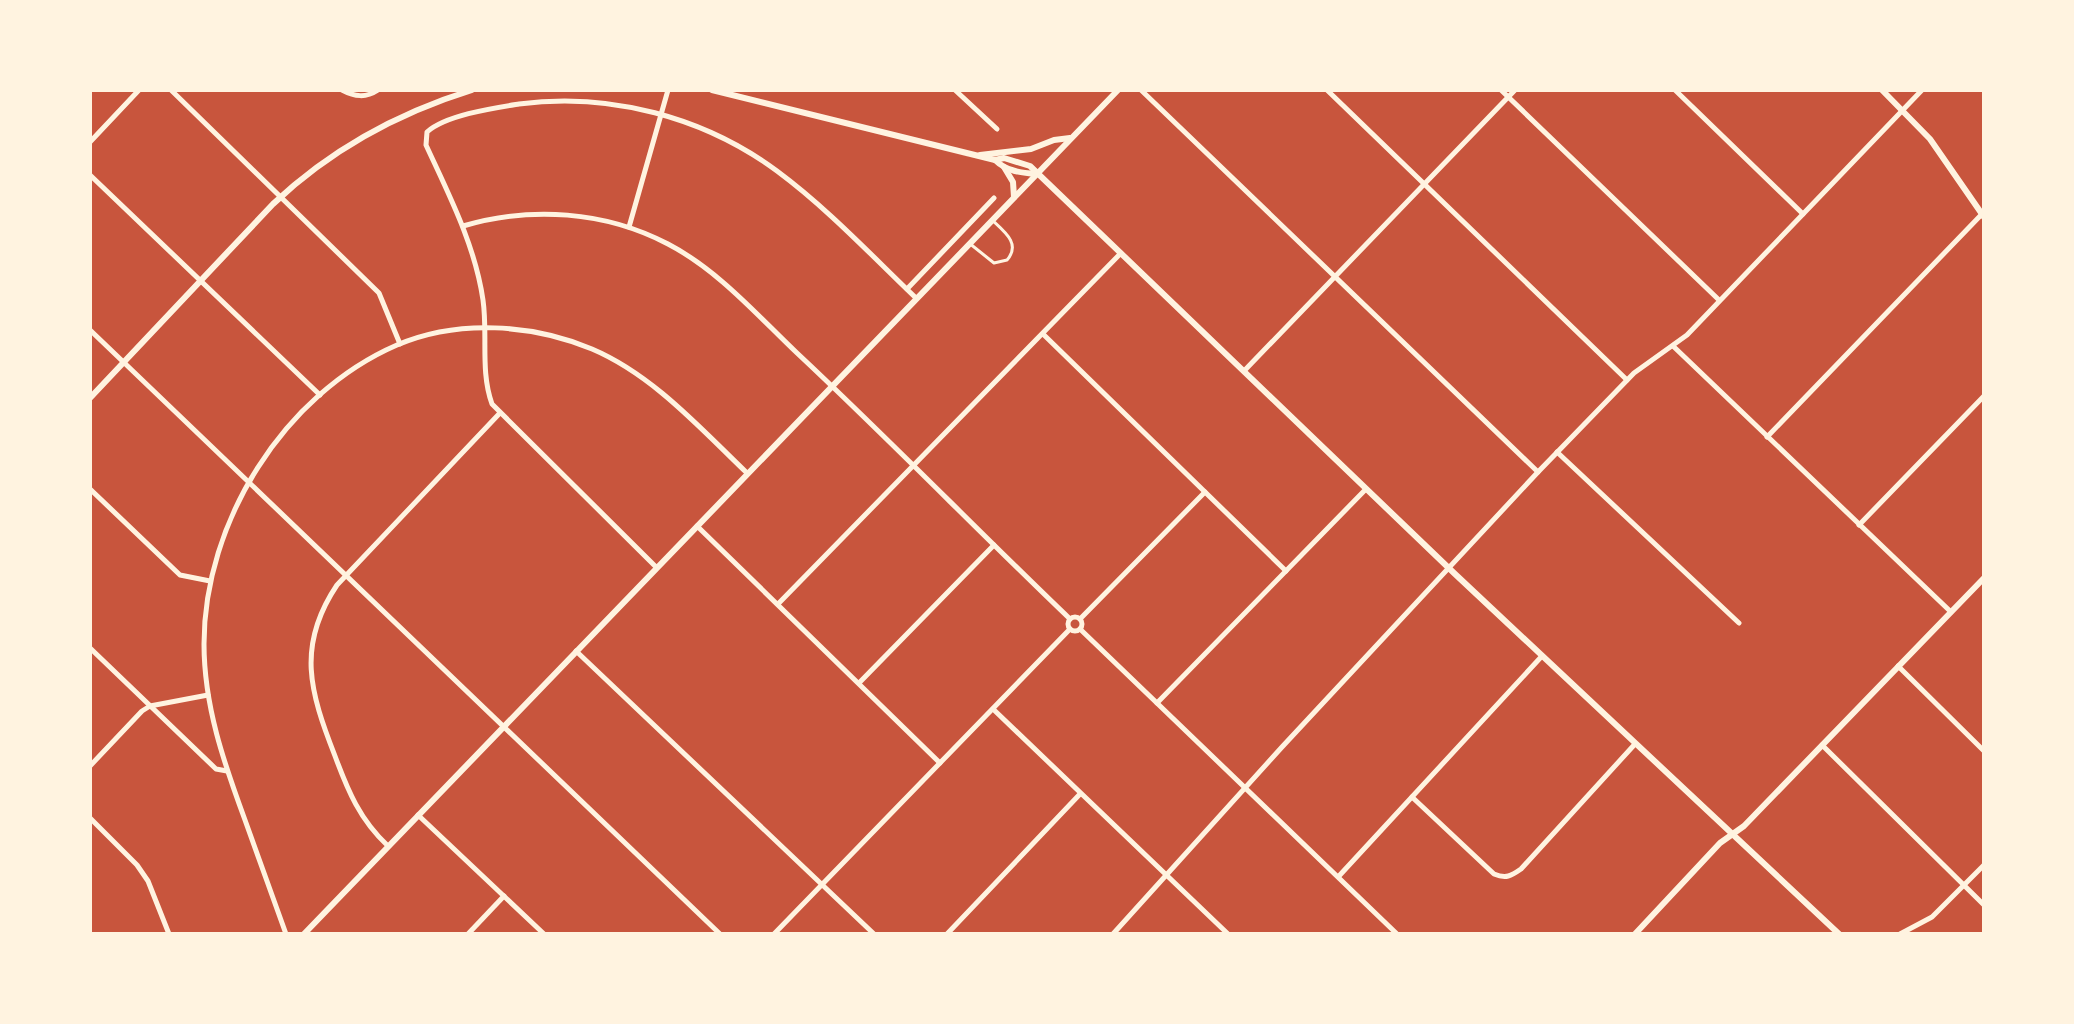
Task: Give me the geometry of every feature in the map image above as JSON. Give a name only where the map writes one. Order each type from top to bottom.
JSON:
[{"type":"street","points":[[90,142],[139,90]]},
{"type":"street","points":[[171,90],[379,293],[400,344]]},
{"type":"street","points":[[342,90],[357,96],[378,90]]},
{"type":"street","points":[[90,398],[280,197],[326,160],[373,131],[425,106],[472,90]]},
{"type":"street","points":[[629,227],[668,90]]},
{"type":"street","points":[[712,90],[979,155],[995,160],[1004,167],[1037,174]]},
{"type":"street","points":[[956,90],[997,129]]},
{"type":"street","points":[[304,934],[1118,90]]},
{"type":"street","points":[[1141,90],[1538,472]]},
{"type":"street","points":[[1327,90],[1627,380]]},
{"type":"street","points":[[1501,90],[1719,300]]},
{"type":"street","points":[[1244,371],[1515,90]]},
{"type":"street","points":[[1675,90],[1803,214]]},
{"type":"street","points":[[1767,437],[1983,216],[1944,157],[1882,90]]},
{"type":"street","points":[[1113,934],[1557,452],[1627,380],[1673,346],[1922,90]]},
{"type":"street","points":[[656,567],[492,404],[487,392],[483,297],[477,267],[425,136],[434,127],[480,112],[543,102],[614,104],[661,115],[719,136],[779,172],[916,298]]},
{"type":"street","points":[[979,155],[1031,149],[1054,140],[1070,138]]},
{"type":"street","points":[[995,160],[1004,158],[1030,166],[1449,568],[1839,934]]},
{"type":"street","points":[[1004,167],[1013,182],[1014,197]]},
{"type":"street","points":[[90,175],[320,395]]},
{"type":"street","points":[[907,289],[994,198]]},
{"type":"street","points":[[463,226],[495,218],[570,215],[629,227],[695,260],[831,385],[1070,619],[1070,629],[774,934]]},
{"type":"street","points":[[959,235],[969,243]]},
{"type":"street","points":[[778,604],[1121,253]]},
{"type":"street","points":[[286,934],[215,731],[208,695],[204,642],[210,582],[226,531],[248,482],[290,427],[320,395],[360,365],[400,344],[430,335],[485,328],[545,334],[591,349],[623,365],[669,399],[747,473]]},
{"type":"street","points":[[90,330],[720,934]]},
{"type":"street","points":[[1043,334],[1286,571]]},
{"type":"street","points":[[1673,346],[1951,612]]},
{"type":"street","points":[[1859,525],[1984,396]]},
{"type":"street","points":[[388,846],[364,820],[350,797],[312,692],[310,658],[318,618],[326,601],[346,576],[499,414]]},
{"type":"street","points":[[1557,452],[1739,623]]},
{"type":"street","points":[[90,489],[180,575],[210,582]]},
{"type":"street","points":[[1157,703],[1366,489]]},
{"type":"street","points":[[1080,629],[1080,619],[1205,492]]},
{"type":"street","points":[[696,525],[940,763]]},
{"type":"street","points":[[859,683],[994,545]]},
{"type":"street","points":[[1635,934],[1720,843],[1744,826],[1984,578]]},
{"type":"street","points":[[1070,619],[1080,619]]},
{"type":"street","points":[[1070,629],[1080,629],[1397,934]]},
{"type":"street","points":[[90,648],[216,769],[227,771]]},
{"type":"street","points":[[576,651],[874,934]]},
{"type":"street","points":[[1339,876],[1542,656]]},
{"type":"street","points":[[1898,666],[1984,751]]},
{"type":"street","points":[[90,766],[150,706],[208,695]]},
{"type":"street","points":[[993,709],[1228,934]]},
{"type":"street","points":[[1412,797],[1494,874],[1503,878],[1512,876],[1635,744]]},
{"type":"street","points":[[1822,745],[1984,905]]},
{"type":"street","points":[[947,934],[1080,794]]},
{"type":"street","points":[[418,815],[544,934]]},
{"type":"street","points":[[90,818],[137,865],[148,881],[169,934]]},
{"type":"street","points":[[1900,934],[1932,917],[1984,865]]},
{"type":"street","points":[[468,934],[504,896]]},
{"type":"lane","points":[[969,243],[994,263],[1007,260],[1013,243],[992,220]]}]
